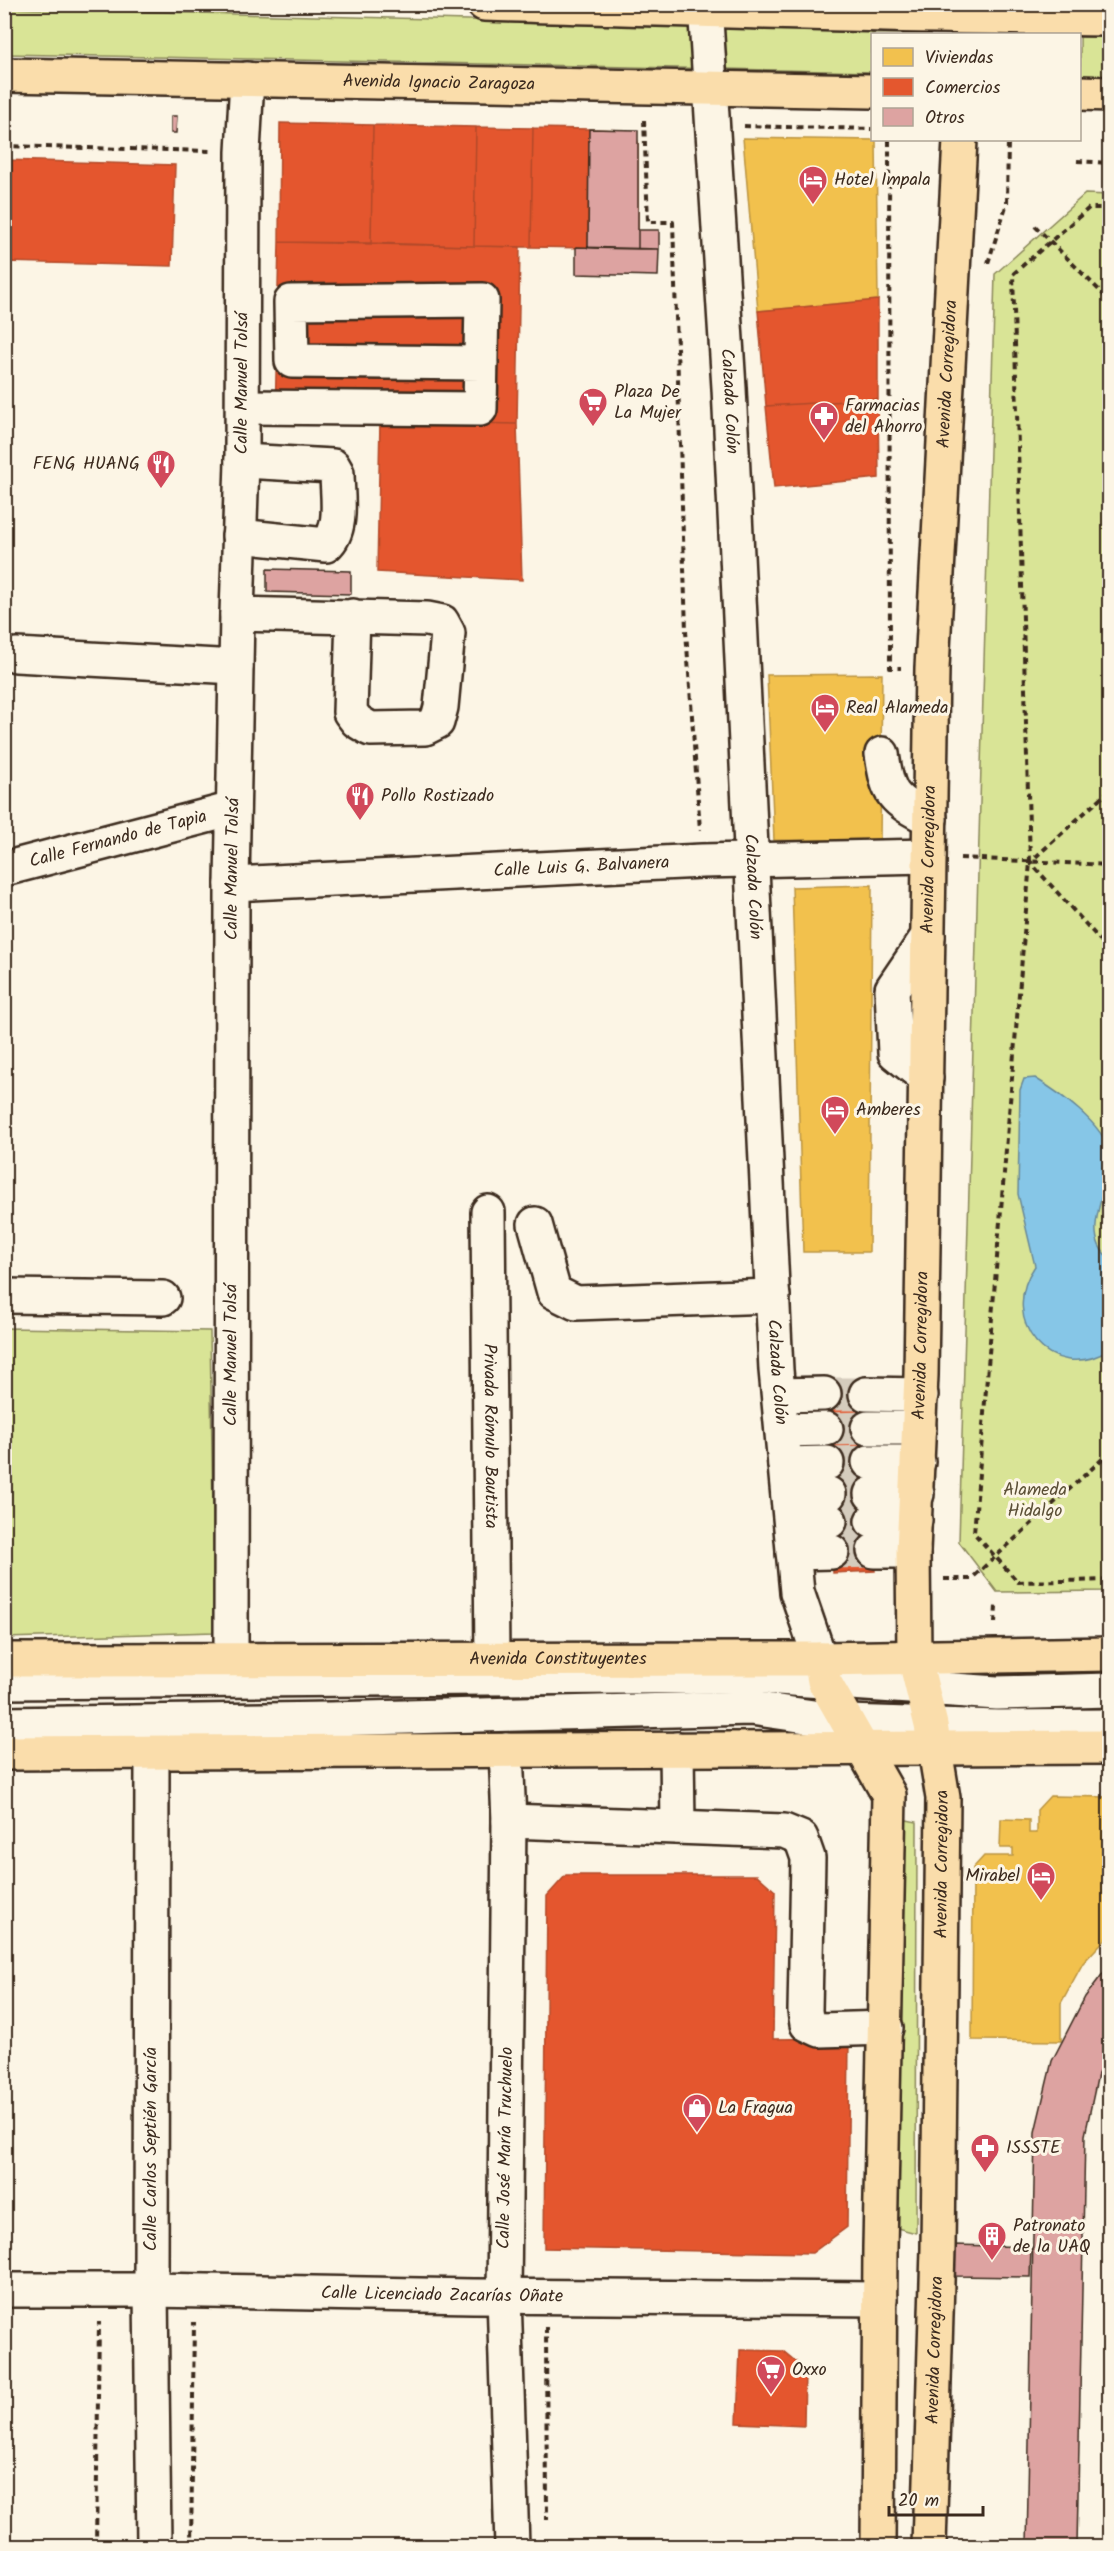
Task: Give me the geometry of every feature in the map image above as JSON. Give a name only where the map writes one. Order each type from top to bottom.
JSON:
[{"type":"main road","points":[[484,4],[705,7],[965,19],[1110,19]]},
{"type":"main road","name":"Avenida Ignacio Zaragoza","points":[[4,75],[871,91]]},
{"type":"main road","points":[[1081,93],[1110,94]]},
{"type":"main road","name":"Avenida Corregidora","points":[[929,2547],[943,1980],[944,1798],[933,1736],[914,1656],[915,1522],[921,1395],[932,668],[960,141]]},
{"type":"main road","name":"Avenida Constituyentes","points":[[4,1660],[492,1659],[822,1670],[914,1656],[1110,1654]]},
{"type":"main road","name":"Calzada Colón","points":[[822,1670],[855,1736]]},
{"type":"main road","points":[[855,1736],[889,1795],[878,2547]]},
{"type":"main road","points":[[4,1753],[677,1749],[855,1736],[933,1736],[1110,1748]]},
{"type":"street","name":"Calzada Colón","points":[[705,7],[712,87],[729,388],[779,1395],[797,1592],[822,1670]]},
{"type":"street","name":"Calle Manuel Tolsá","points":[[231,1659],[232,884],[243,407],[243,152],[247,79]]},
{"type":"street","points":[[243,407],[480,409],[481,363],[482,300],[291,302],[292,361],[481,363]]},
{"type":"street","points":[[239,536],[326,545],[333,539],[337,530],[337,473],[333,466],[242,461]]},
{"type":"street","points":[[237,614],[353,616]]},
{"type":"street","points":[[16,655],[236,667]]},
{"type":"street","points":[[882,754],[886,785],[903,805],[930,819]]},
{"type":"street","name":"Calle Fernando de Tapia","points":[[4,869],[233,809]]},
{"type":"street","name":"Calle Luis G. Balvanera","points":[[232,884],[702,861],[929,856]]},
{"type":"street","name":"Privada Rómulo Bautista","points":[[488,1212],[492,1659]]},
{"type":"street","points":[[535,1224],[554,1292],[576,1303],[773,1296]]},
{"type":"street","points":[[4,1296],[163,1298]]},
{"type":"street","points":[[779,1395],[824,1394]]},
{"type":"street","points":[[867,1394],[921,1395]]},
{"type":"street","points":[[782,1430],[826,1428]]},
{"type":"street","points":[[868,1428],[919,1428]]},
{"type":"street","points":[[869,1462],[918,1462]]},
{"type":"street","points":[[788,1493],[830,1508]]},
{"type":"street","points":[[788,1493],[830,1508]]},
{"type":"street","points":[[793,1553],[830,1508]]},
{"type":"street","points":[[915,1522],[872,1522],[915,1522]]},
{"type":"street","points":[[4,1682],[749,1676],[822,1670],[921,1687],[997,1693],[1110,1690]]},
{"type":"street","points":[[4,1724],[330,1719],[751,1708],[855,1736]]},
{"type":"street","points":[[933,1736],[1110,1726]]},
{"type":"street","points":[[677,1749],[678,1827]]},
{"type":"street","name":"Calle José María Truchuelo","points":[[506,1750],[509,1821],[504,2296],[512,2547]]},
{"type":"street","name":"Calle Carlos Septién García","points":[[152,1752],[151,2290],[154,2547]]},
{"type":"street","points":[[509,1821],[784,1831],[801,1838],[808,1858],[805,2010],[807,2024],[820,2030],[886,2028]]},
{"type":"street","name":"Calle Licenciado Zacarías Oñate","points":[[4,2290],[880,2299]]},
{"type":"path","points":[[643,86],[648,222],[673,222],[686,631],[702,861]]},
{"type":"path","points":[[713,126],[871,129]]},
{"type":"path","points":[[889,141],[890,668],[932,668]]},
{"type":"path","points":[[986,269],[1007,203],[1008,141]]},
{"type":"path","points":[[4,146],[243,152]]},
{"type":"path","points":[[1077,161],[1110,162]]},
{"type":"path","points":[[1110,208],[1089,208],[1012,274],[1030,862],[974,1533],[1018,1581],[1110,1580]]},
{"type":"path","points":[[1035,226],[1110,301]]},
{"type":"path","points":[[1030,862],[1110,790]]},
{"type":"path","points":[[929,856],[1110,866]]},
{"type":"path","points":[[1030,862],[1110,951]]},
{"type":"path","points":[[971,1579],[1110,1452]]},
{"type":"path","points":[[191,2547],[195,2291]]},
{"type":"path","points":[[96,2547],[100,2292]]},
{"type":"path","points":[[546,2296],[546,2523]]},
{"type":"green space","points":[[5,8],[964,33],[871,33],[871,72],[5,54]]},
{"type":"green space","points":[[1081,37],[1109,37],[1109,76],[1081,76]]},
{"type":"green space","name":"Alameda Hidalgo","points":[[1085,194],[1109,195],[1109,1591],[997,1592],[959,1542],[995,274]]},
{"type":"green space","points":[[4,1328],[210,1331],[215,1632],[5,1638]]},
{"type":"green space","points":[[902,1819],[917,1822],[916,2233],[897,2228]]},
{"type":"water","points":[[1035,1078],[1067,1100],[1089,1120],[1099,1131],[1109,1152],[1107,1178],[1096,1221],[1096,1235],[1100,1247],[1109,1258],[1109,1350],[1088,1359],[1068,1360],[1050,1353],[1036,1342],[1026,1326],[1022,1307],[1025,1287],[1035,1266],[1018,1194],[1020,1090],[1024,1079]]},
{"type":"building: Viviendas","name":"Hotel Impala","points":[[743,138],[876,141],[878,300],[758,311]]},
{"type":"building: Viviendas","name":"Real Alameda","points":[[882,674],[880,841],[774,840],[767,675]]},
{"type":"building: Viviendas","name":"Amberes","points":[[872,885],[869,1252],[803,1252],[792,887]]},
{"type":"building: Viviendas","name":"Mirabel","points":[[1050,1796],[1110,1797],[1110,1934],[1083,1963],[1061,2003],[1061,2041],[972,2040],[973,1868],[984,1856],[1013,1856],[1013,1848],[1000,1848],[1001,1819],[1029,1820],[1029,1833],[1037,1833],[1037,1810]]},
{"type":"building: Comercios","points":[[280,123],[373,125],[371,243],[279,242]]},
{"type":"building: Comercios","points":[[373,125],[476,127],[474,246],[371,243]]},
{"type":"building: Comercios","points":[[476,127],[533,128],[531,247],[474,246]]},
{"type":"building: Comercios","points":[[533,128],[589,129],[588,248],[531,247]]},
{"type":"building: Comercios","points":[[589,129],[625,130],[638,141],[638,249],[588,248]]},
{"type":"building: Comercios","points":[[4,160],[175,165],[172,266],[4,262]]},
{"type":"building: Comercios","points":[[279,242],[520,247],[517,424],[275,419]]},
{"type":"building: Comercios","points":[[878,300],[878,399],[766,406],[758,311]]},
{"type":"building: Comercios","name":"Farmacias del Ahorro","points":[[878,399],[879,478],[774,488],[766,406]]},
{"type":"building: Comercios","points":[[380,421],[517,424],[522,580],[377,572]]},
{"type":"building: Comercios","points":[[866,1386],[875,1571],[833,1573],[824,1387]]},
{"type":"building: Comercios","name":"La Fragua","points":[[566,1875],[757,1875],[775,1891],[773,2039],[849,2038],[847,2227],[812,2253],[544,2248],[547,1896]]},
{"type":"building: Comercios","name":"Oxxo","points":[[740,2350],[783,2351],[805,2369],[804,2426],[737,2423]]},
{"type":"building: Otros","points":[[171,116],[177,116],[176,133],[171,133]]},
{"type":"building: Otros","points":[[589,129],[638,130],[638,249],[588,248]]},
{"type":"building: Otros","points":[[638,230],[659,230],[659,249],[638,249]]},
{"type":"building: Otros","points":[[576,247],[659,249],[658,276],[576,274]]},
{"type":"building: Otros","points":[[267,569],[351,571],[351,594],[267,592]]},
{"type":"building: Otros","points":[[1110,1964],[1110,2050],[1098,2074],[1085,2135],[1077,2546],[1027,2546],[1035,2132],[1052,2061],[1085,1997]]},
{"type":"building: Otros","name":"Patronato de la UAQ","points":[[953,2245],[1031,2247],[1030,2277],[953,2276]]},
{"type":"tunnel","points":[[824,1394],[866,1394]]},
{"type":"tunnel","points":[[826,1429],[868,1428]]},
{"type":"tunnel","points":[[827,1463],[869,1462]]},
{"type":"tunnel","points":[[829,1494],[871,1494]]},
{"type":"tunnel","points":[[830,1521],[872,1521]]},
{"type":"tunnel","points":[[832,1552],[874,1551]]},
{"type":"place","name":"Hotel Impala","points":[[813,206]]},
{"type":"place","name":"Plaza De La Mujer","points":[[593,428]]},
{"type":"place","name":"Farmacias del Ahorro","points":[[824,442]]},
{"type":"place","name":"FENG HUANG","points":[[161,490]]},
{"type":"place","name":"Real Alameda","points":[[825,734]]},
{"type":"place","name":"Pollo Rostizado","points":[[360,822]]},
{"type":"place","name":"Amberes","points":[[835,1136]]},
{"type":"place","name":"Mirabel","points":[[1041,1902]]},
{"type":"place","name":"La Fragua","points":[[697,2134]]},
{"type":"place","name":"ISSSTE","points":[[985,2174]]},
{"type":"place","name":"Patronato de la UAQ","points":[[992,2262]]},
{"type":"place","name":"Oxxo","points":[[771,2396]]}]
